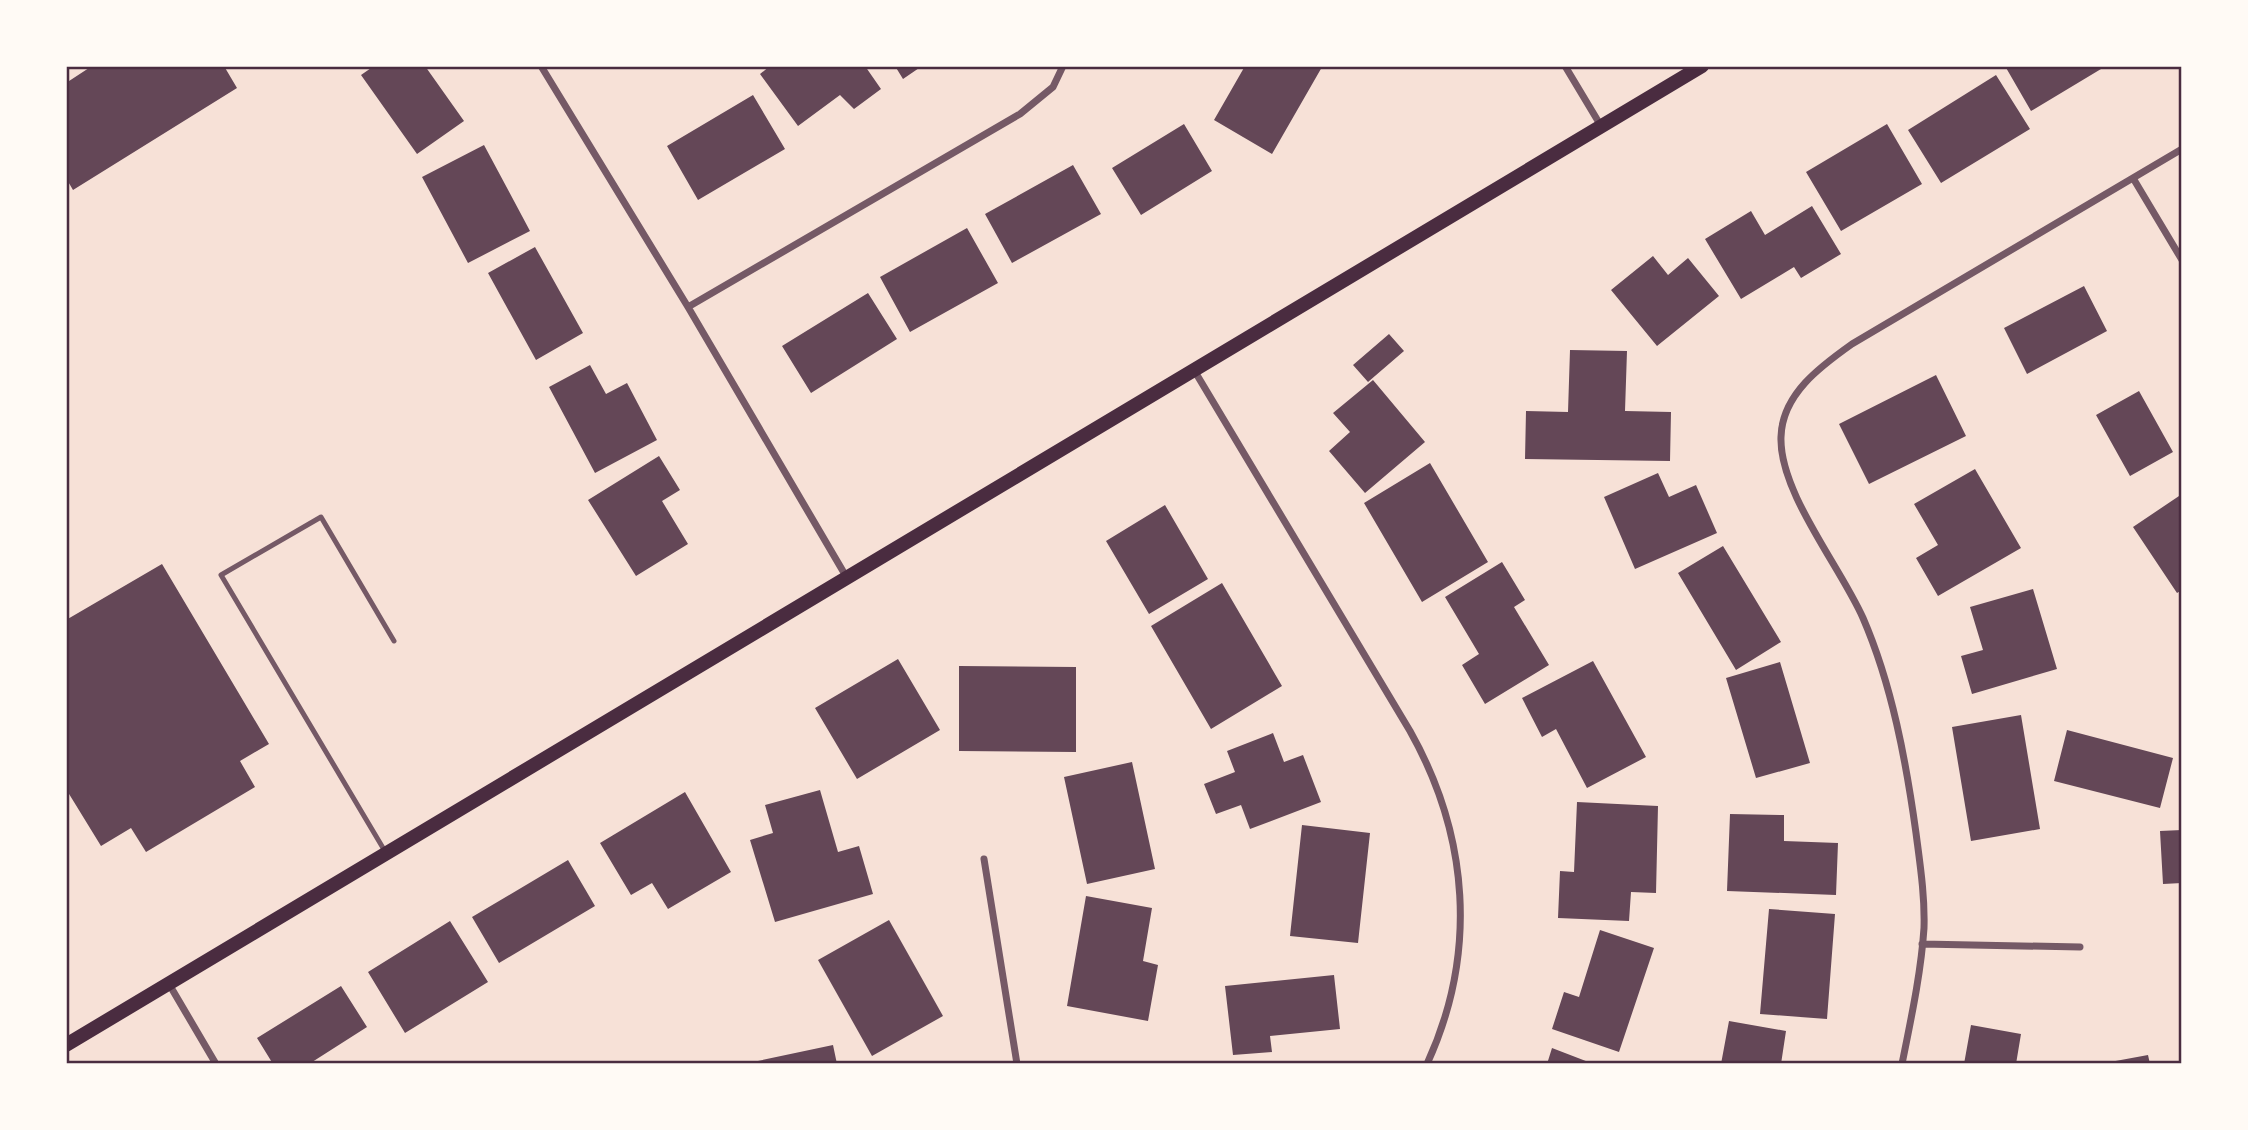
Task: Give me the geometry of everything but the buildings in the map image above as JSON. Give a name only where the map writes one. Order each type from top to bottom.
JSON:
[{"type":"main road","points":[[66,1045],[1702,66]]},
{"type":"street","points":[[541,66],[688,307],[847,578]]},
{"type":"street","points":[[688,307],[1020,114],[1053,88],[1063,66]]},
{"type":"street","points":[[1565,66],[1602,127]]},
{"type":"street","points":[[1902,1063],[1922,944],[1924,902],[1903,753],[1873,644],[1853,597],[1800,504],[1789,479],[1782,455],[1782,426],[1788,407],[1801,388],[1838,354],[2182,149]]},
{"type":"street","points":[[2133,178],[2182,260]]},
{"type":"street","points":[[1194,370],[1410,731],[1440,795],[1455,856],[1461,932],[1455,987],[1427,1063]]},
{"type":"street","points":[[984,859],[1017,1063]]},
{"type":"street","points":[[1922,944],[2080,947]]},
{"type":"street","points":[[169,984],[216,1063]]},
{"type":"lane","points":[[386,853],[221,575],[321,517],[394,641]]}]
